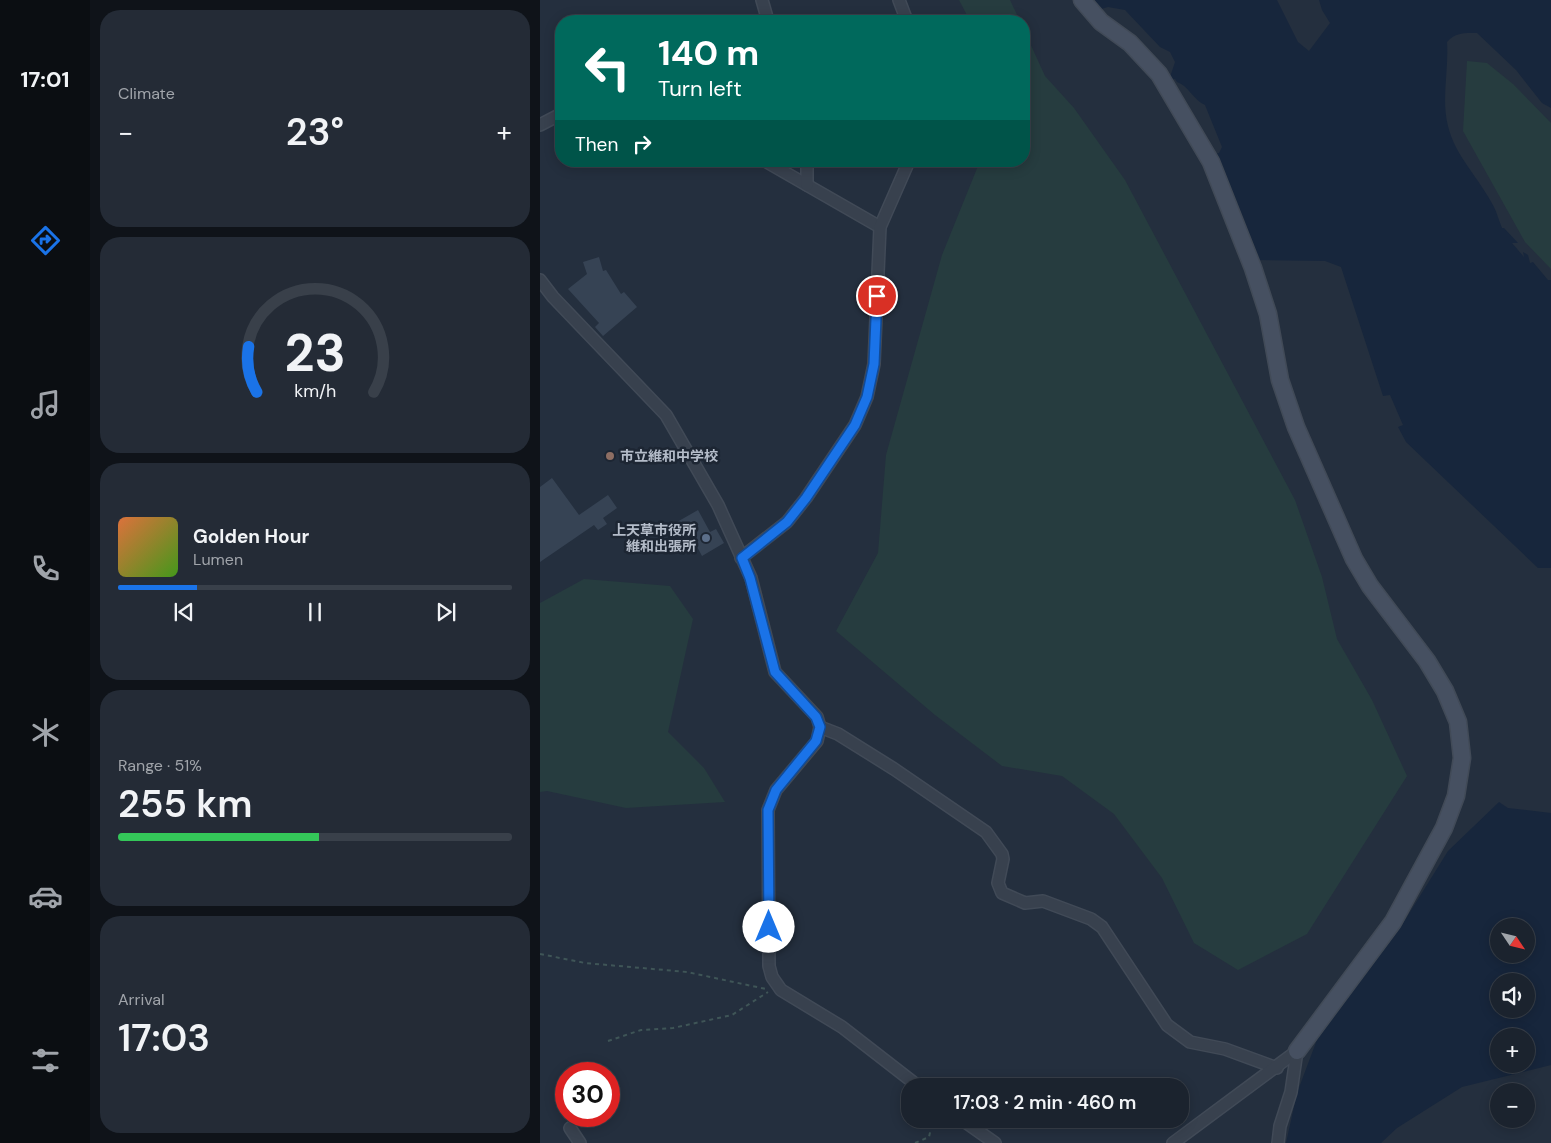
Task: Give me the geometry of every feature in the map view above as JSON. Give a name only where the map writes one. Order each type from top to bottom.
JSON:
[{"type":"street","points":[[762,0],[766,15]]},
{"type":"street","points":[[899,0],[905,15]]},
{"type":"street","points":[[1082,0],[1101,22],[1130,43],[1159,74],[1211,162],[1268,314],[1280,380],[1296,427],[1354,559],[1370,586],[1427,661],[1445,692],[1458,722],[1462,758],[1456,796],[1444,828],[1393,922],[1297,1051],[1277,1068],[1173,1143]]},
{"type":"street","points":[[540,125],[555,117]]},
{"type":"street","points":[[776,167],[880,227]]},
{"type":"street","points":[[807,167],[807,185]]},
{"type":"street","points":[[742,558],[787,522],[806,498],[855,425],[864,404],[874,364],[880,227],[906,167]]},
{"type":"street","points":[[540,280],[565,310],[646,392],[666,416],[718,505],[742,558],[750,578],[775,672],[816,717],[820,727],[816,741],[776,790],[768,810],[769,966],[781,990],[842,1027],[908,1078]]},
{"type":"street","points":[[820,727],[838,734],[894,769],[986,832],[1002,854],[1003,859],[998,883],[1002,893],[1025,902],[1043,901],[1091,919],[1102,927],[1167,1025],[1190,1042],[1225,1050],[1277,1068]]},
{"type":"street","points":[[1278,1143],[1280,1126],[1291,1092],[1297,1051]]},
{"type":"street","points":[[570,1128],[580,1143]]},
{"type":"street","points":[[974,1128],[995,1143]]},
{"type":"path","points":[[540,954],[585,964],[687,972],[772,990],[732,1014],[681,1027],[641,1030],[608,1041]]},
{"type":"path","points":[[915,1143],[928,1137],[930,1128]]},
{"type":"green space","points":[[959,0],[1010,0],[1017,15],[967,15]]},
{"type":"green space","points":[[1030,43],[1045,76],[1074,108],[1125,180],[1295,500],[1322,577],[1337,639],[1372,700],[1407,776],[1307,934],[1238,970],[1194,943],[1162,878],[1114,814],[1062,776],[1002,766],[935,715],[836,631],[878,553],[886,455],[942,255],[978,167],[1030,167]]},
{"type":"green space","points":[[1467,61],[1487,63],[1513,84],[1551,123],[1551,269],[1525,242],[1463,131]]},
{"type":"green space","points":[[584,579],[670,586],[693,619],[668,732],[704,768],[725,802],[626,808],[547,791],[540,792],[540,603]]},
{"type":"water","points":[[1092,0],[1277,0],[1298,42],[1309,51],[1330,23],[1322,10],[1319,0],[1551,0],[1551,108],[1542,103],[1516,70],[1477,33],[1457,35],[1447,42],[1445,105],[1451,137],[1495,209],[1502,228],[1518,243],[1512,243],[1524,257],[1523,252],[1528,255],[1530,263],[1533,262],[1548,280],[1551,280],[1551,568],[1538,568],[1406,442],[1398,427],[1403,425],[1390,395],[1383,396],[1341,267],[1325,261],[1258,260],[1241,214],[1216,164],[1215,154],[1219,153],[1222,147],[1205,105],[1175,79],[1169,80],[1175,62],[1170,52],[1160,47],[1125,10],[1108,7],[1098,10]]},
{"type":"water","points":[[1499,802],[1508,808],[1551,813],[1551,1065],[1535,1069],[1535,1028],[1490,1028],[1490,1073],[1519,1073],[1462,1087],[1397,1128],[1381,1143],[1286,1143],[1297,1093],[1318,1037],[1400,928],[1448,851]]},
{"type":"building","points":[[599,257],[603,271],[606,270],[621,294],[624,292],[637,307],[603,336],[595,327],[599,323],[568,289],[587,274],[583,262]]},
{"type":"building","points":[[552,478],[579,515],[608,495],[617,508],[603,518],[607,524],[598,530],[594,525],[540,562],[540,487]]},
{"type":"building","name":"上天草市役所 維和出張所","points":[[698,510],[710,532],[716,529],[724,543],[702,556],[688,530],[683,533],[677,522]]},
{"type":"place","name":"市立維和中学校","points":[[610,456]]},
{"type":"place","name":"上天草市役所 維和出張所","points":[[706,538]]},
{"type":"route","points":[[769,927],[768,810],[770,800],[816,741],[820,727],[816,717],[802,699],[775,672],[750,578],[742,558],[787,522],[806,498],[855,425],[867,397],[874,364],[877,296]]}]
